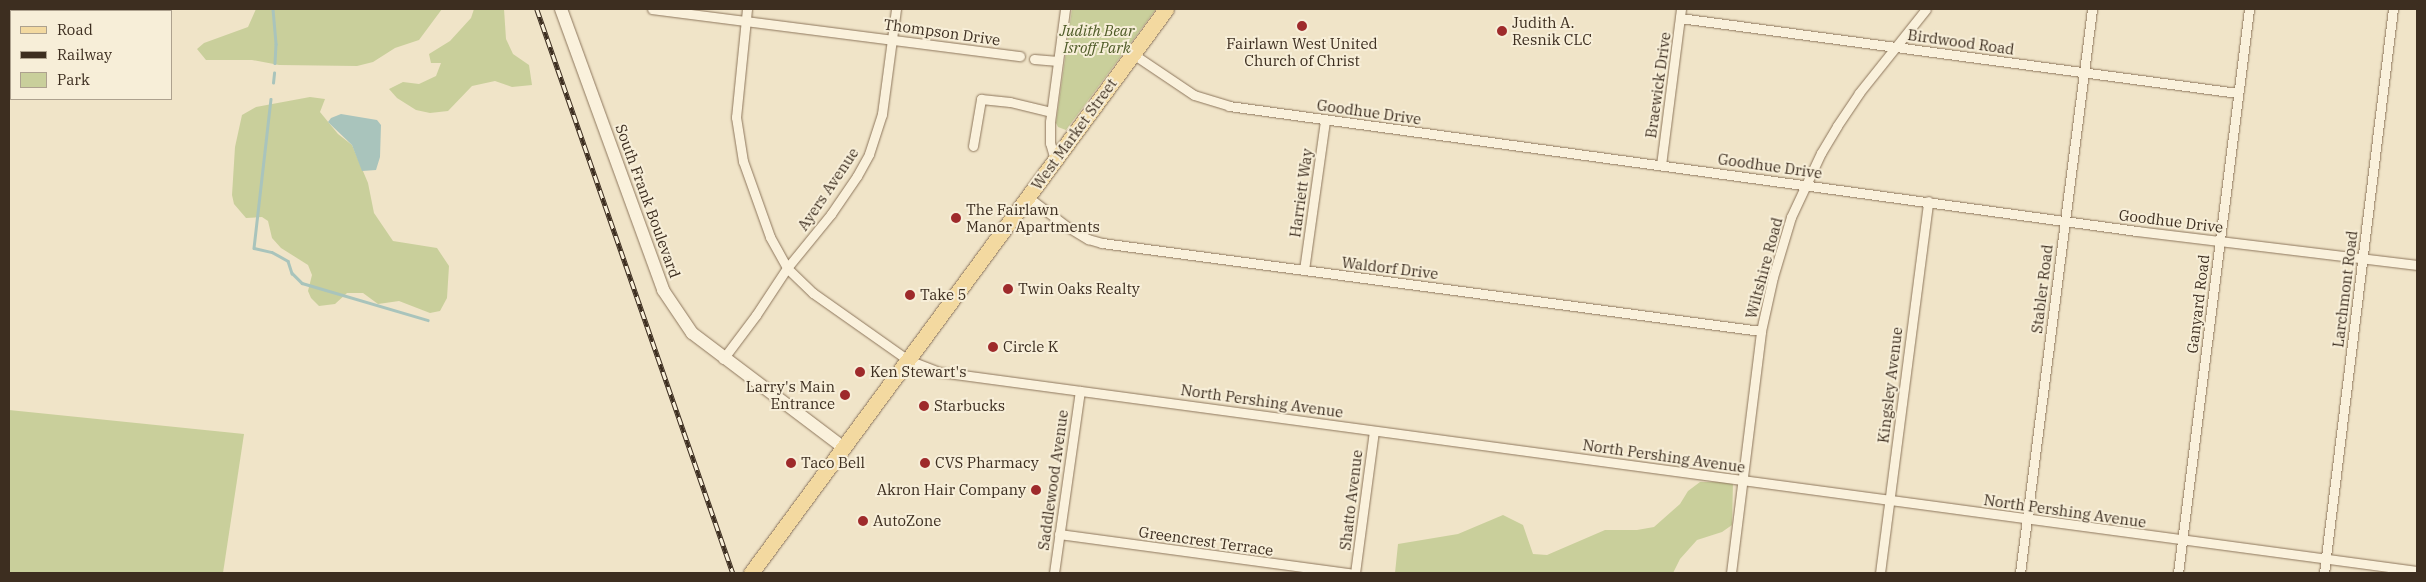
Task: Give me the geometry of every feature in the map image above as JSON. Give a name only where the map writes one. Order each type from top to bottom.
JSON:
[{"type":"main road","name":"West Market Street","points":[[751,573],[1166,9]]},
{"type":"street","name":"South Frank Boulevard","points":[[562,9],[663,290],[692,333],[723,359],[844,447]]},
{"type":"street","name":"Thompson Drive","points":[[652,9],[892,38],[1020,56]]},
{"type":"street","points":[[747,9],[736,102],[738,139],[764,222],[787,268]]},
{"type":"street","name":"Ayers Avenue","points":[[723,359],[756,315],[787,268],[831,214],[857,176],[872,148],[882,114],[896,9]]},
{"type":"street","points":[[1055,160],[1050,143],[1051,112],[1065,9]]},
{"type":"street","name":"Wiltshire Road","points":[[1731,573],[1761,332],[1781,249],[1791,217],[1806,184],[1837,126],[1859,92],[1926,9]]},
{"type":"street","name":"Stabler Road","points":[[2020,573],[2092,9]]},
{"type":"street","name":"Ganyard Road","points":[[2178,573],[2249,9]]},
{"type":"street","name":"Larchmont Road","points":[[2324,573],[2393,9]]},
{"type":"street","name":"Birdwood Road","points":[[1681,14],[1895,47],[2238,93]]},
{"type":"street","name":"Braewick Drive","points":[[1660,165],[1681,14]]},
{"type":"street","name":"Goodhue Drive","points":[[1133,54],[1184,89],[1208,101],[1325,120],[2220,241],[2417,265]]},
{"type":"street","points":[[1034,59],[1058,62]]},
{"type":"street","points":[[973,146],[981,99],[1010,102],[1051,112]]},
{"type":"street","name":"Harriett Way","points":[[1304,270],[1325,120]]},
{"type":"street","name":"Waldorf Drive","points":[[1028,197],[1074,231],[1102,243],[1761,332]]},
{"type":"street","name":"Kingsley Avenue","points":[[1880,573],[1928,201]]},
{"type":"street","name":"North Pershing Avenue","points":[[787,268],[818,297],[908,360],[940,372],[2027,520],[2417,571]]},
{"type":"street","name":"Saddlewood Avenue","points":[[1054,573],[1080,391]]},
{"type":"street","name":"Shatto Avenue","points":[[1355,573],[1374,430]]},
{"type":"street","name":"Greencrest Terrace","points":[[1059,534],[1350,573]]},
{"type":"green space","points":[[256,9],[442,9],[419,40],[395,48],[373,62],[357,66],[279,65],[252,60],[206,60],[197,49],[204,43],[248,27]]},
{"type":"green space","points":[[474,9],[504,9],[506,39],[513,54],[529,65],[532,85],[512,87],[495,81],[472,86],[448,111],[430,113],[416,110],[397,98],[389,89],[403,82],[419,84],[436,76],[441,63],[431,63],[429,54],[450,41],[471,18]]},
{"type":"green space","name":"Judith Bear Isroff Park","points":[[1072,9],[1156,9],[1066,130],[1058,127],[1056,123]]},
{"type":"green space","points":[[310,97],[325,99],[320,112],[338,134],[352,145],[368,183],[374,213],[393,241],[437,248],[449,266],[447,298],[440,311],[430,313],[399,301],[378,304],[363,293],[347,293],[335,304],[319,306],[311,298],[308,291],[312,275],[308,265],[281,248],[272,238],[268,221],[262,217],[246,218],[234,204],[232,195],[235,147],[242,115],[256,107]]},
{"type":"green space","points":[[9,410],[244,434],[223,573],[9,573]]},
{"type":"green space","points":[[1700,482],[1733,482],[1732,525],[1722,532],[1697,540],[1680,559],[1673,573],[1395,573],[1398,544],[1458,534],[1503,515],[1523,525],[1533,554],[1547,555],[1605,530],[1637,530],[1654,527],[1680,504],[1688,491]]},
{"type":"water","points":[[341,114],[377,120],[381,125],[380,157],[376,170],[362,171],[352,145],[328,122],[331,118]]},
{"type":"waterway","points":[[273,9],[276,44],[275,63]]},
{"type":"waterway","points":[[273,83],[274,73]]},
{"type":"waterway","points":[[271,99],[254,248],[272,252],[288,261],[292,273],[302,283],[428,320]]},
{"type":"railway","points":[[537,9],[733,573]]},
{"type":"place","name":"Fairlawn West United Church of Christ","points":[[1302,26]]},
{"type":"place","name":"Judith A. Resnik CLC","points":[[1502,31]]},
{"type":"place","name":"The Fairlawn Manor Apartments","points":[[956,218]]},
{"type":"place","name":"Twin Oaks Realty","points":[[1008,289]]},
{"type":"place","name":"Take 5","points":[[910,295]]},
{"type":"place","name":"Circle K","points":[[993,347]]},
{"type":"place","name":"Ken Stewart's","points":[[860,372]]},
{"type":"place","name":"Larry's Main Entrance","points":[[845,395]]},
{"type":"place","name":"Starbucks","points":[[924,406]]},
{"type":"place","name":"Taco Bell","points":[[791,463]]},
{"type":"place","name":"CVS Pharmacy","points":[[925,463]]},
{"type":"place","name":"Akron Hair Company","points":[[1036,490]]},
{"type":"place","name":"AutoZone","points":[[863,521]]}]
